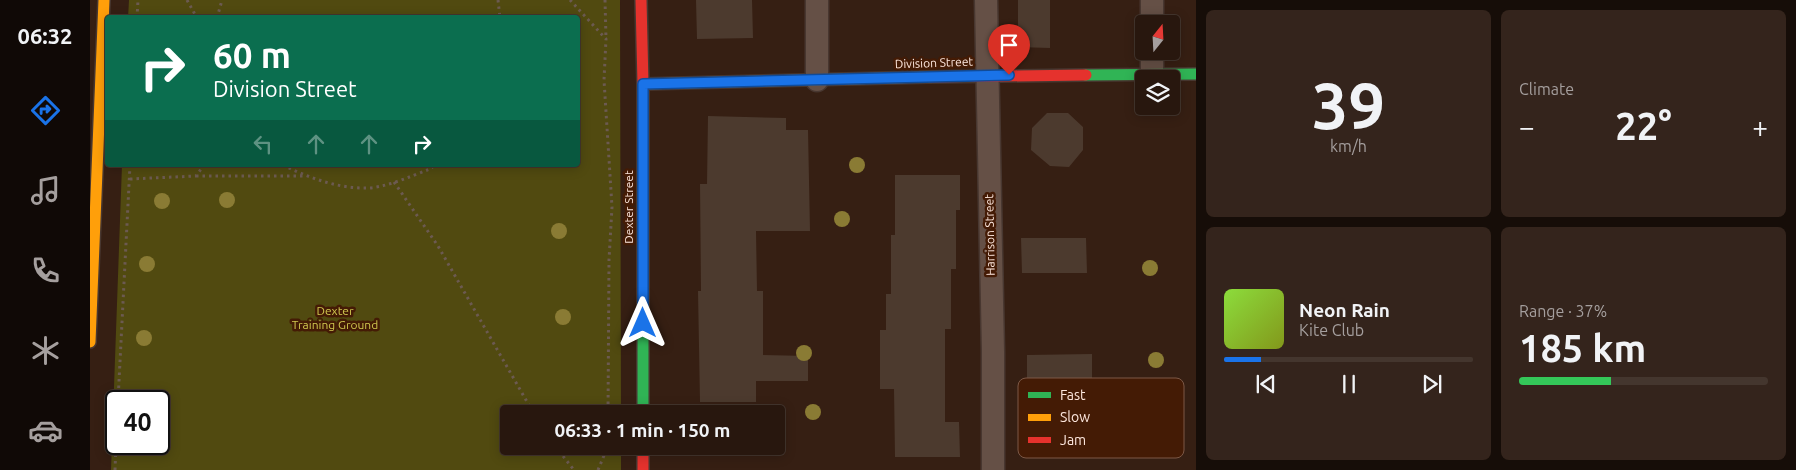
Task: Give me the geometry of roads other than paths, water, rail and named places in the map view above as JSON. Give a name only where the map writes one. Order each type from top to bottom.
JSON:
[{"type":"street","points":[[90,342],[104,0]]},
{"type":"street","name":"Dexter Street","points":[[641,0],[643,84],[643,405]]},
{"type":"street","points":[[817,0],[817,80]]},
{"type":"street","name":"Harrison Street","points":[[986,0],[993,470]]},
{"type":"street","points":[[1152,0],[1152,15]]},
{"type":"street","name":"Division Street","points":[[1180,74],[1196,74]]},
{"type":"street","name":"Division Street","points":[[643,84],[987,75],[1135,75]]},
{"type":"street","points":[[643,455],[643,470]]},
{"type":"park label","name":"Dexter Training Ground","points":[[335,318]]}]
